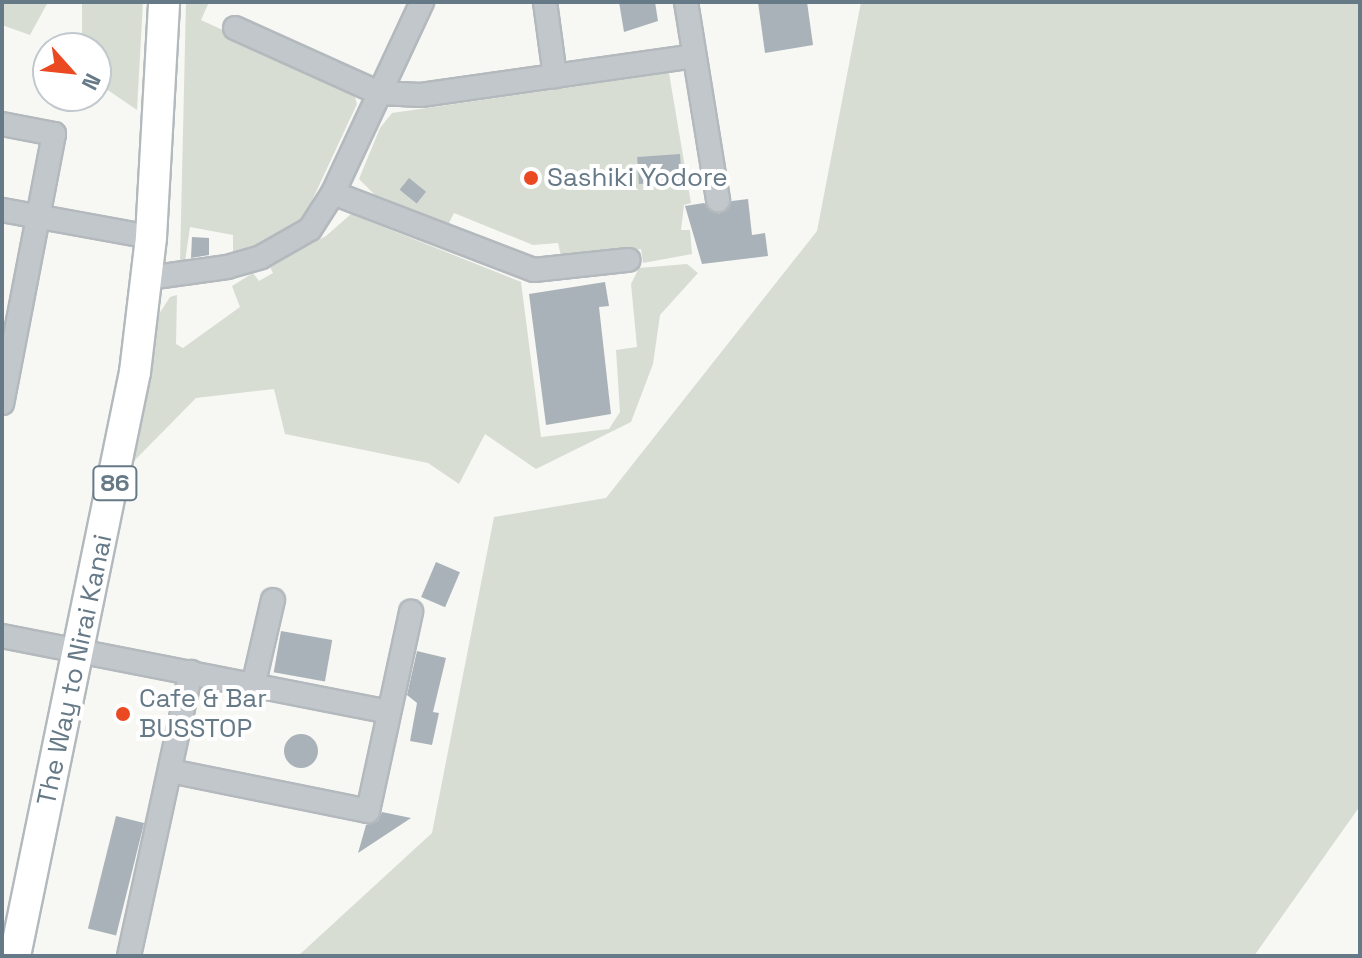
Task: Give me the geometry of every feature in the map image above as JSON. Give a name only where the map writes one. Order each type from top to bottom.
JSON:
[{"type":"main road","name":"The Way to Nirai Kanai","points":[[15,956],[118,466],[148,278],[164,2]]},
{"type":"street","points":[[148,278],[191,275],[261,257],[310,229],[333,193],[422,2]]},
{"type":"street","points":[[545,2],[555,76]]},
{"type":"street","points":[[686,2],[718,200]]},
{"type":"street","points":[[235,28],[379,93],[421,95],[694,56]]},
{"type":"street","points":[[2,124],[54,134],[2,403]]},
{"type":"street","points":[[333,193],[534,270],[628,260]]},
{"type":"street","points":[[2,210],[151,237]]},
{"type":"street","points":[[254,682],[273,600]]},
{"type":"street","points":[[170,771],[368,811],[411,612]]},
{"type":"street","points":[[2,636],[254,682],[389,712]]},
{"type":"street","points":[[129,956],[191,672]]},
{"type":"shaded area","points":[[2,2],[48,2],[30,35],[2,25]]},
{"type":"shaded area","points":[[82,2],[143,2],[137,110],[112,93],[112,32],[82,32]]},
{"type":"shaded area","points":[[186,2],[209,2],[201,20],[353,90],[357,104],[301,224],[278,241],[233,256],[233,235],[190,227],[185,262],[180,262]]},
{"type":"shaded area","points":[[861,2],[1360,2],[1360,806],[1254,956],[298,956],[432,833],[494,517],[606,498],[817,231]]},
{"type":"shaded area","points":[[669,73],[691,203],[684,205],[681,230],[690,230],[692,254],[643,263],[641,249],[562,260],[558,243],[533,245],[454,213],[446,229],[374,202],[376,196],[359,179],[380,128],[392,113]]},
{"type":"shaded area","points":[[351,214],[521,282],[541,437],[609,429],[620,412],[616,350],[637,347],[631,284],[639,268],[687,264],[698,273],[660,315],[653,364],[631,422],[536,469],[485,434],[459,484],[428,463],[285,434],[274,389],[196,398],[131,464],[157,317],[170,297],[177,295],[176,344],[183,348],[240,307],[232,286],[253,273],[259,281],[273,273],[269,265],[326,236]]},
{"type":"building","points":[[619,2],[655,2],[658,21],[624,32]]},
{"type":"building","points":[[758,2],[807,2],[813,45],[765,53]]},
{"type":"building","points":[[680,154],[682,181],[639,184],[637,157]]},
{"type":"building","points":[[409,178],[426,192],[417,204],[400,190]]},
{"type":"building","points":[[748,199],[752,235],[765,233],[768,256],[702,264],[685,206],[704,203],[719,214],[732,201]]},
{"type":"building","points":[[192,237],[209,238],[209,255],[191,258]]},
{"type":"building","points":[[605,282],[609,306],[599,307],[611,414],[546,425],[529,294]]},
{"type":"building","points":[[436,562],[460,572],[445,607],[421,597]]},
{"type":"building","points":[[281,631],[332,640],[325,681],[274,672]]},
{"type":"building","points":[[417,651],[446,658],[433,712],[439,713],[432,745],[410,741],[417,703],[407,695]]},
{"type":"building","points":[[301,734],[313,739],[318,751],[313,763],[301,768],[289,763],[284,751],[289,739]]},
{"type":"building","points":[[382,812],[411,818],[358,853],[366,825],[378,821]]},
{"type":"building","points":[[116,816],[144,823],[116,936],[88,929]]},
{"type":"place","name":"Sashiki Yodore","points":[[531,178]]},
{"type":"place","name":"Cafe & Bar BUSSTOP","points":[[123,714]]}]
